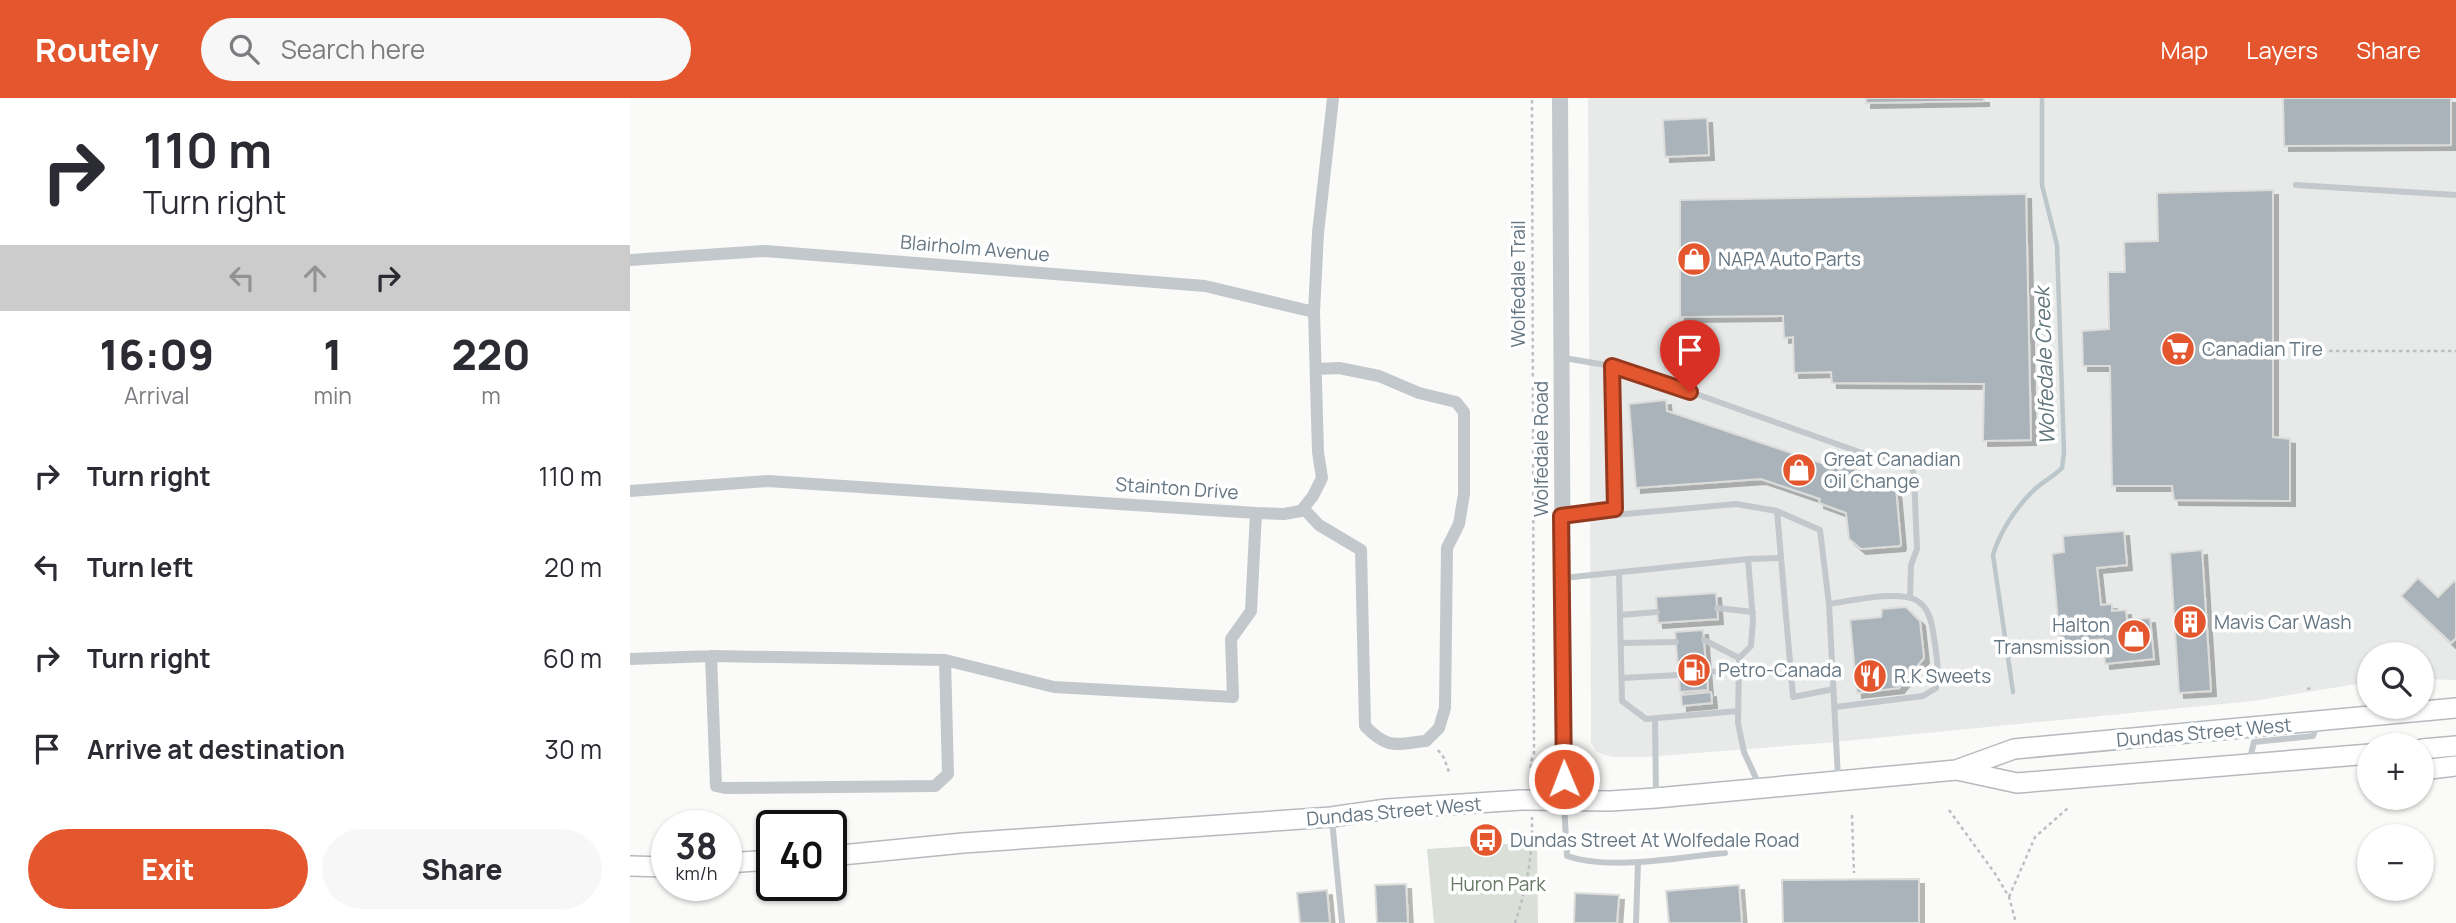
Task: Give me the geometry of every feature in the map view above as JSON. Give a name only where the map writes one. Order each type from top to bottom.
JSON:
[{"type":"main road","points":[[2434,698],[2456,695]]},
{"type":"main road","name":"Dundas Street West","points":[[2434,710],[2456,708]]},
{"type":"main road","name":"Dundas Street West","points":[[847,854],[963,843],[1331,817],[1387,809],[1521,800],[1656,798],[1956,770],[2014,750],[2357,718]]},
{"type":"main road","points":[[2434,748],[2456,746]]},
{"type":"main road","name":"Dundas Street West","points":[[1956,770],[2017,783],[2357,755]]},
{"type":"main road","points":[[2434,769],[2456,766]]},
{"type":"main road","points":[[630,866],[651,867]]},
{"type":"street","points":[[1316,369],[1339,368],[1379,376],[1419,393],[1456,402],[1464,412],[1464,495],[1459,524],[1447,548],[1445,708],[1438,728],[1426,741],[1393,744],[1379,741],[1365,726],[1361,550],[1319,525],[1304,509],[1322,478],[1318,452],[1314,312],[1318,233],[1333,98]]},
{"type":"street","name":"Wolfedale Road","points":[[1560,98],[1564,800]]},
{"type":"street","name":"Blairholm Avenue","points":[[630,260],[765,251],[1205,286],[1314,312]]},
{"type":"street","name":"Stainton Drive","points":[[630,491],[768,481],[1256,513],[1284,514],[1304,509]]},
{"type":"street","points":[[630,659],[711,656],[945,660],[1055,687],[1233,697],[1231,639],[1251,611],[1256,513]]},
{"type":"street","points":[[711,656],[716,786],[725,788],[935,786],[948,774],[945,660]]},
{"type":"lane","points":[[2297,185],[2456,195]]},
{"type":"lane","points":[[1562,358],[1612,366],[1862,453],[1910,464],[1914,475],[1917,549],[1912,565],[1910,598]]},
{"type":"lane","points":[[1612,366],[1614,515],[1736,505],[1777,511],[1821,530],[1829,604],[1838,779]]},
{"type":"lane","points":[[1561,516],[1615,509]]},
{"type":"lane","points":[[1777,511],[1793,697],[1834,689]]},
{"type":"lane","points":[[1562,579],[1748,559],[1781,558]]},
{"type":"lane","points":[[1748,559],[1753,612],[1751,646],[1739,658],[1738,711],[1744,752],[1761,788]]},
{"type":"lane","points":[[1619,573],[1622,701],[1646,719],[1738,711]]},
{"type":"lane","points":[[1829,604],[1902,595],[1917,600],[1927,610],[1932,623],[1939,672],[1936,688],[1923,696],[1835,707]]},
{"type":"lane","points":[[1717,608],[1753,612]]},
{"type":"lane","points":[[1620,615],[1657,612]]},
{"type":"lane","points":[[1704,640],[1739,658]]},
{"type":"lane","points":[[1621,643],[1676,642]]},
{"type":"lane","points":[[1706,672],[1738,670]]},
{"type":"lane","points":[[1622,678],[1678,675]]},
{"type":"lane","points":[[1655,718],[1656,798]]},
{"type":"lane","points":[[2249,764],[2255,743],[2313,736],[2319,721]]},
{"type":"lane","points":[[1564,800],[1567,856],[1583,862],[1638,862],[1725,853]]},
{"type":"lane","points":[[1331,817],[1342,923]]},
{"type":"lane","points":[[1636,923],[1638,862]]},
{"type":"path","name":"Wolfedale Trail","points":[[1531,762],[1534,753],[1532,98]]},
{"type":"path","points":[[2308,351],[2456,351]]},
{"type":"path","points":[[2307,689],[2314,688]]},
{"type":"path","points":[[1429,738],[1444,758],[1449,772]]},
{"type":"path","points":[[2009,897],[2035,837],[2068,808]]},
{"type":"path","points":[[1949,810],[1984,856],[2009,897],[2016,923]]},
{"type":"path","points":[[1852,815],[1854,873]]},
{"type":"path","points":[[1515,923],[1525,893],[1532,836]]},
{"type":"shaded area","points":[[1588,98],[2456,98],[2456,680],[2434,679],[2434,642],[2357,642],[2357,684],[2253,701],[1824,743],[1646,757],[1612,757],[1597,752],[1591,743]]},
{"type":"green space","name":"Huron Park","points":[[1537,842],[1538,923],[1434,923],[1427,849]]},
{"type":"building","points":[[1866,98],[1984,98],[1984,101],[1866,103]]},
{"type":"building","points":[[2283,98],[2451,98],[2451,145],[2284,146]]},
{"type":"building","points":[[1707,118],[1709,155],[1665,157],[1663,120]]},
{"type":"building","name":"Canadian Tire","points":[[2273,190],[2273,437],[2290,439],[2290,501],[2174,500],[2172,486],[2112,486],[2110,366],[2083,366],[2082,331],[2109,329],[2108,272],[2125,272],[2124,242],[2158,241],[2157,193]]},
{"type":"building","points":[[2026,194],[2031,440],[1983,441],[1984,384],[1832,383],[1831,372],[1794,373],[1793,337],[1784,338],[1783,316],[1680,317],[1680,200]]},
{"type":"building","points":[[1666,400],[1667,411],[1830,466],[1832,461],[1860,471],[1858,479],[1874,483],[1874,479],[1895,477],[1900,546],[1861,549],[1849,539],[1846,513],[1819,503],[1820,499],[1761,479],[1636,488],[1629,404]]},
{"type":"building","points":[[2124,531],[2127,565],[2097,568],[2101,605],[2112,604],[2112,611],[2126,610],[2127,620],[2150,618],[2154,659],[2105,664],[2103,639],[2060,643],[2052,554],[2064,552],[2063,536]]},
{"type":"building","name":"Mavis Car Wash","points":[[2202,550],[2211,691],[2179,693],[2170,553]]},
{"type":"building","points":[[2418,578],[2438,597],[2454,581],[2456,583],[2456,638],[2451,643],[2401,596]]},
{"type":"building","points":[[1716,593],[1718,619],[1658,623],[1656,597]]},
{"type":"building","points":[[1906,607],[1920,621],[1924,658],[1899,688],[1857,693],[1850,620],[1881,617],[1882,609]]},
{"type":"building","points":[[1703,630],[1708,690],[1680,692],[1675,632]]},
{"type":"building","points":[[1711,692],[1712,703],[1682,706],[1681,695]]},
{"type":"building","points":[[1919,879],[1919,923],[1783,923],[1782,880]]},
{"type":"building","points":[[1406,884],[1408,923],[1377,923],[1375,885]]},
{"type":"building","points":[[1739,885],[1742,923],[1669,923],[1666,891]]},
{"type":"building","points":[[1327,890],[1330,923],[1300,923],[1297,893]]},
{"type":"building","points":[[1575,893],[1619,895],[1617,923],[1574,923]]},
{"type":"waterway","name":"Wolfedale Creek","points":[[2013,692],[1993,555],[2010,519],[2022,503],[2062,468],[2064,452],[2057,245],[2042,185],[2042,98]]},
{"type":"place","name":"NAPA Auto Parts","points":[[1694,259]]},
{"type":"place","name":"Canadian Tire","points":[[2178,349]]},
{"type":"place","name":"Great Canadian Oil Change","points":[[1799,470]]},
{"type":"place","name":"Mavis Car Wash","points":[[2190,622]]},
{"type":"place","name":"Halton Transmission","points":[[2134,636]]},
{"type":"place","name":"Petro-Canada","points":[[1694,670]]},
{"type":"place","name":"R.K Sweets","points":[[1870,676]]},
{"type":"place","name":"Dundas Street At Wolfedale Road","points":[[1486,840]]},
{"type":"route","points":[[1564,779],[1561,516],[1615,509],[1612,366],[1690,392]]}]
